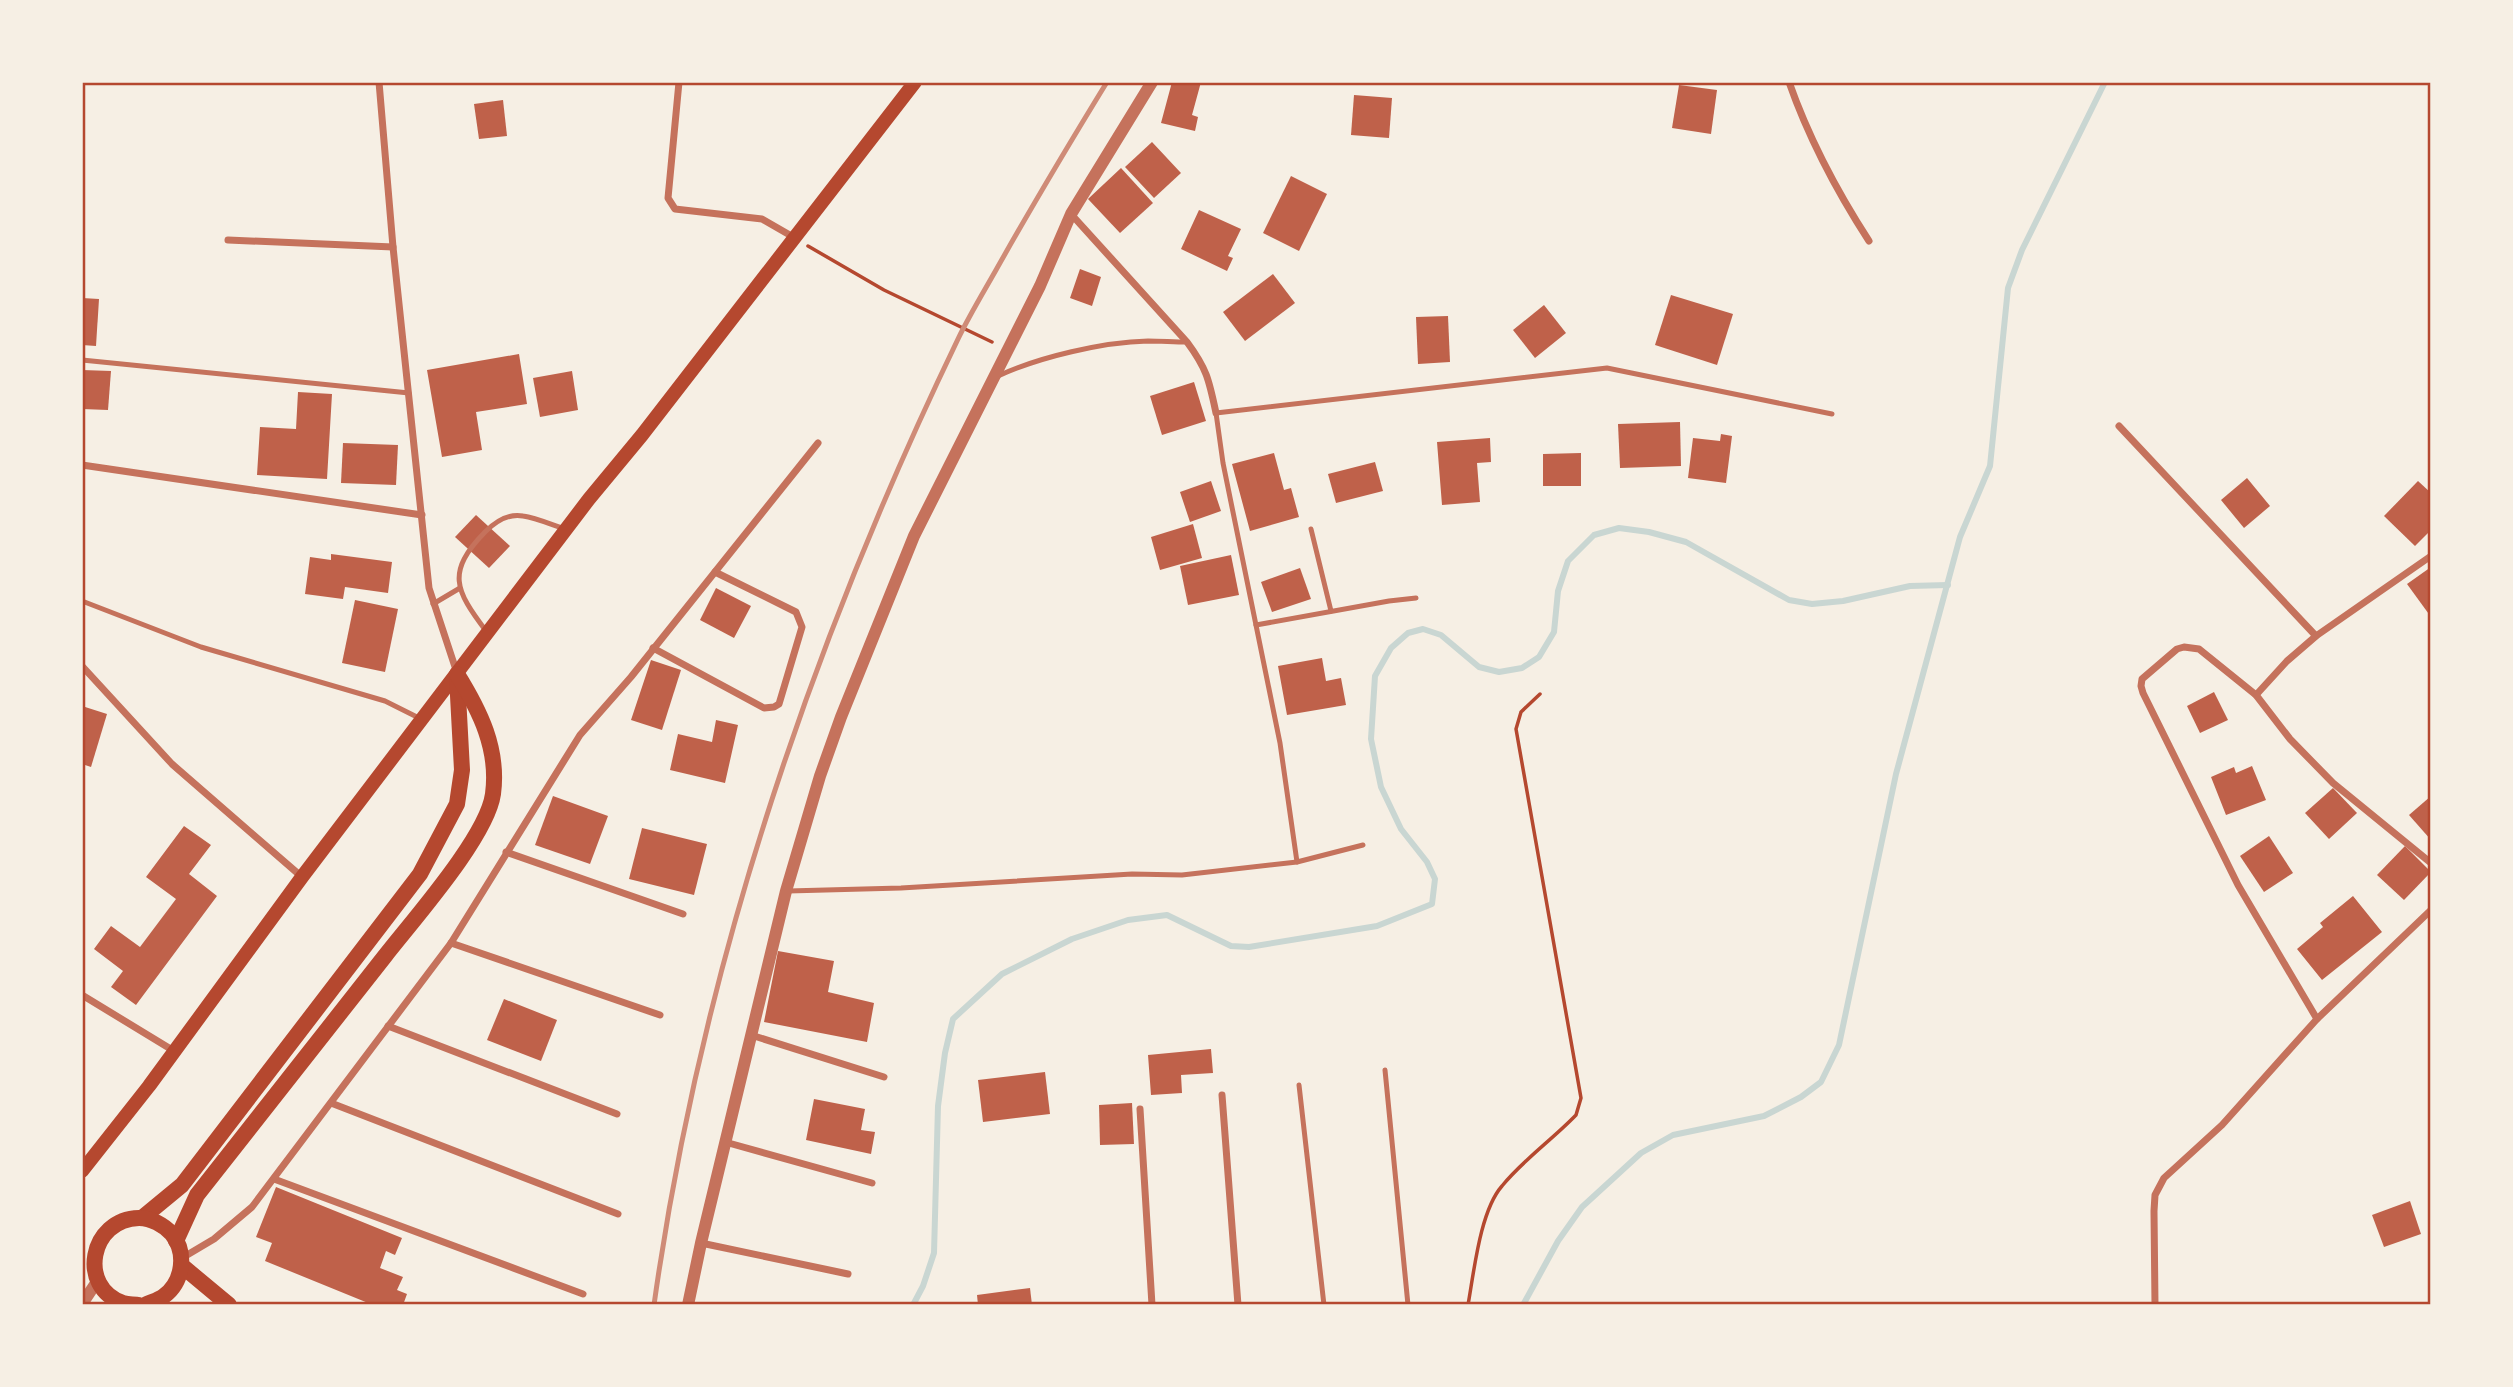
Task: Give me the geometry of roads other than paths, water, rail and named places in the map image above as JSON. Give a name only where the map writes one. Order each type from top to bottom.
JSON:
[{"type":"main road","points":[[82,1171],[566,529],[915,82]]},
{"type":"main road","points":[[128,1304],[108,1294],[98,1280],[94,1267],[95,1254],[107,1231],[117,1223],[142,1218],[182,1185],[421,874],[457,804],[462,770],[457,674]]},
{"type":"main road","points":[[176,1241],[197,1195],[436,891],[482,824],[493,796],[494,762],[489,737],[474,702],[457,674]]},
{"type":"main road","points":[[142,1218],[162,1225],[176,1241],[181,1261],[180,1273],[168,1301],[145,1305]]},
{"type":"main road","points":[[181,1261],[229,1305]]},
{"type":"street","points":[[379,82],[393,247],[429,588],[457,674]]},
{"type":"street","points":[[679,82],[668,198],[670,205],[675,209],[762,219],[795,238]]},
{"type":"street","points":[[688,1305],[786,891],[820,776],[851,691],[914,536],[1040,286],[1071,214],[1152,82]]},
{"type":"street","points":[[1788,82],[1802,119],[1840,197],[1868,241]]},
{"type":"street","points":[[1071,214],[1187,342],[1208,375],[1216,413]]},
{"type":"street","points":[[228,240],[393,247]]},
{"type":"street","points":[[2119,426],[2316,636]]},
{"type":"street","points":[[181,1261],[214,1240],[252,1207],[274,1179],[452,943],[580,735],[631,677],[818,443]]},
{"type":"street","points":[[82,465],[422,514]]},
{"type":"street","points":[[2256,695],[2287,661],[2316,636],[2431,556]]},
{"type":"street","points":[[653,648],[764,708],[779,704],[802,627],[799,617],[796,612],[715,572]]},
{"type":"street","points":[[2317,1019],[2238,885],[2141,686],[2143,679],[2177,649],[2199,649],[2256,695],[2290,739],[2333,783],[2431,863]]},
{"type":"street","points":[[82,666],[172,764],[302,877]]},
{"type":"street","points":[[506,852],[683,914]]},
{"type":"street","points":[[2155,1305],[2155,1195],[2164,1178],[2222,1125],[2317,1019],[2431,910]]},
{"type":"street","points":[[452,943],[660,1015]]},
{"type":"street","points":[[82,995],[175,1051]]},
{"type":"street","points":[[388,1026],[617,1114]]},
{"type":"street","points":[[751,1035],[884,1077]]},
{"type":"street","points":[[1223,1095],[1238,1305]]},
{"type":"street","points":[[331,1102],[618,1214]]},
{"type":"street","points":[[1140,1109],[1152,1305]]},
{"type":"street","points":[[725,1142],[872,1183]]},
{"type":"street","points":[[274,1179],[583,1294]]},
{"type":"street","points":[[701,1243],[848,1274]]},
{"type":"street","points":[[82,1304],[98,1280]]},
{"type":"lane","points":[[992,379],[1035,362],[1120,344],[1147,341],[1187,342]]},
{"type":"lane","points":[[82,360],[409,393]]},
{"type":"lane","points":[[1297,862],[1280,743],[1223,463],[1216,413],[1607,368],[1832,414]]},
{"type":"lane","points":[[488,634],[464,602],[460,588],[460,564],[468,549],[496,520],[521,515],[566,529]]},
{"type":"lane","points":[[1311,529],[1331,611]]},
{"type":"lane","points":[[433,604],[460,588]]},
{"type":"lane","points":[[1256,625],[1416,598]]},
{"type":"lane","points":[[82,601],[201,647],[385,701],[423,720]]},
{"type":"lane","points":[[786,891],[901,888],[1132,874],[1182,875],[1297,862],[1363,845]]},
{"type":"lane","points":[[1385,1070],[1408,1305]]},
{"type":"lane","points":[[1299,1085],[1324,1305]]},
{"type":"waterway","points":[[1523,1305],[1558,1241],[1582,1207],[1641,1153],[1673,1135],[1764,1116],[1801,1097],[1821,1082],[1839,1045],[1896,774],[1960,537],[1990,466],[2008,288],[2022,250],[2105,82]]},
{"type":"waterway","points":[[913,1305],[923,1286],[934,1253],[938,1106],[945,1053],[953,1019],[1002,974],[1072,939],[1128,920],[1167,915],[1231,946],[1249,947],[1377,926],[1432,904],[1435,879],[1427,862],[1401,829],[1381,787],[1371,739],[1375,676],[1391,648],[1408,633],[1423,629],[1441,635],[1479,667],[1499,672],[1522,668],[1539,657],[1554,632],[1558,591],[1568,561],[1594,535],[1619,528],[1649,532],[1686,542],[1789,600],[1812,604],[1843,601],[1910,586],[1948,585]]},
{"type":"railway","points":[[654,1305],[675,1180],[701,1055],[732,932],[768,810],[810,690],[855,571],[958,339],[1023,222],[1107,82]]}]
